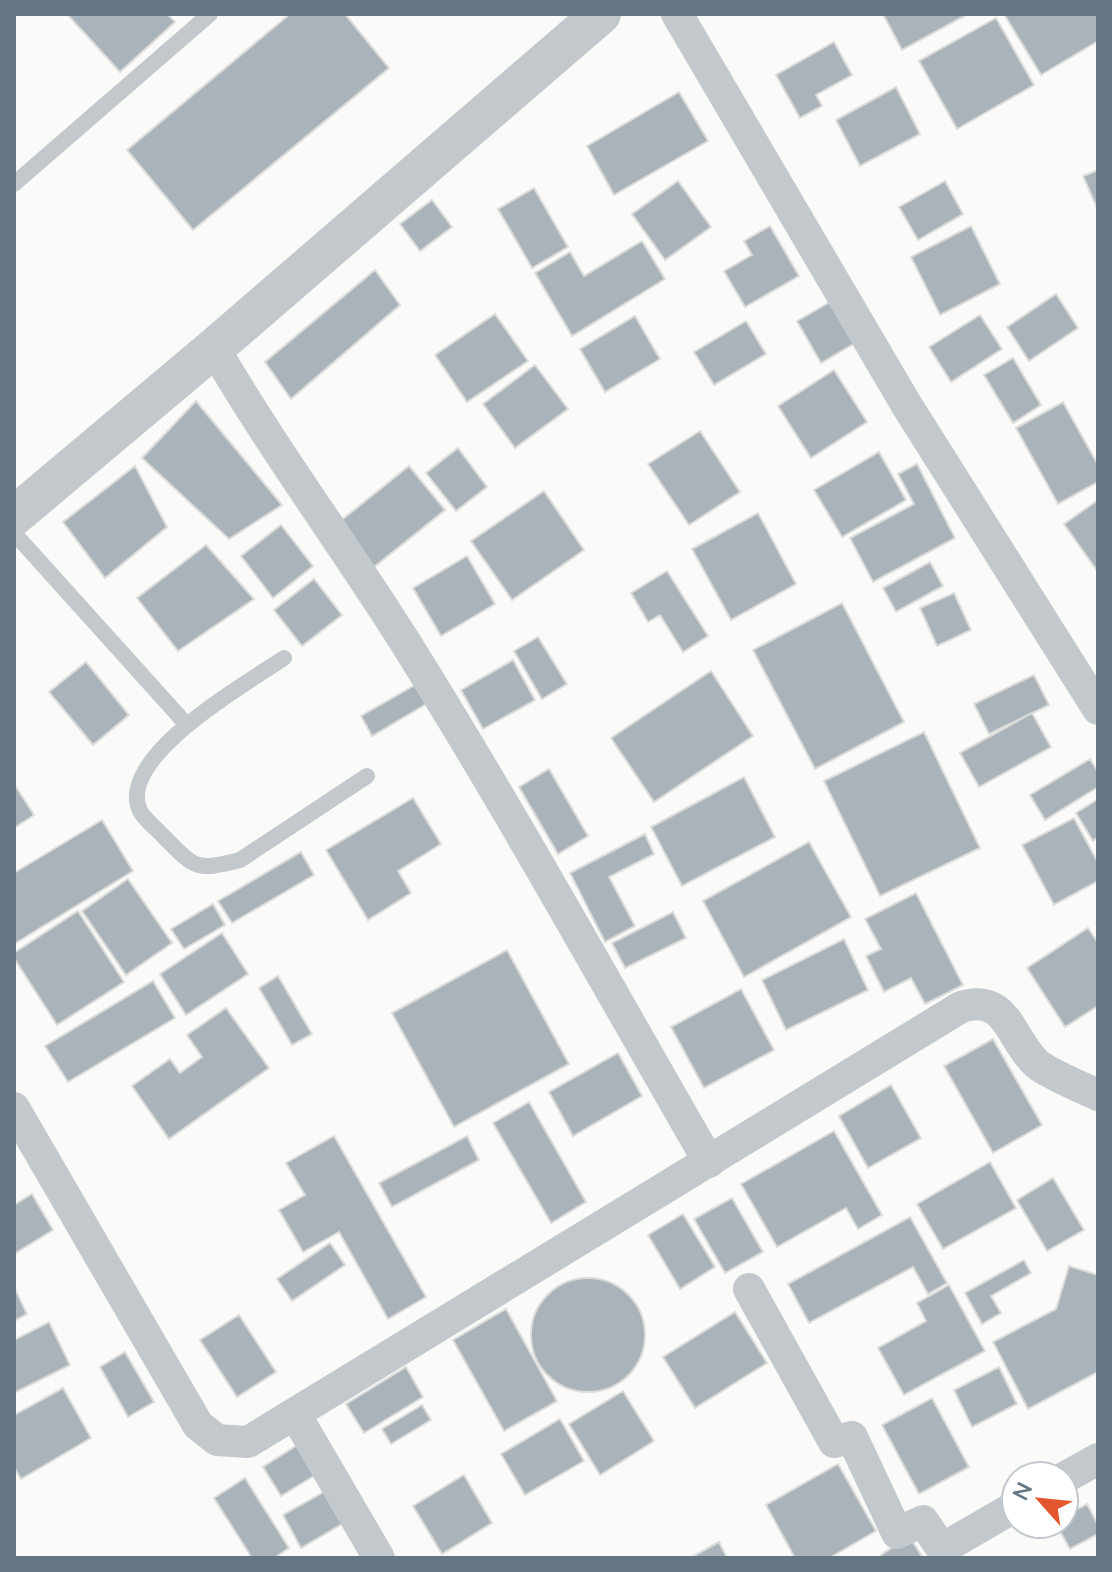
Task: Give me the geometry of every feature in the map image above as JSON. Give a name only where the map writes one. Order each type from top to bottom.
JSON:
[{"type":"street","points":[[14,516],[601,14]]},
{"type":"street","points":[[677,14],[906,404],[1098,709]]},
{"type":"street","points":[[214,348],[248,407],[386,610],[468,743],[709,1162]]},
{"type":"street","points":[[14,1108],[198,1425],[217,1440],[248,1442],[961,1007],[977,1002],[997,1009],[1037,1064],[1098,1097]]},
{"type":"street","points":[[749,1289],[834,1442],[852,1437],[897,1533],[923,1521],[942,1549],[1000,1515]]},
{"type":"street","points":[[295,1414],[379,1558]]},
{"type":"street","points":[[1080,1469],[1098,1459]]},
{"type":"lane","points":[[14,184],[210,14]]},
{"type":"lane","points":[[14,533],[187,725]]},
{"type":"lane","points":[[284,658],[187,725],[155,755],[138,786],[140,811],[188,861],[203,868],[240,860],[367,776]]},
{"type":"building","points":[[67,14],[167,14],[175,22],[120,72]]},
{"type":"building","points":[[290,14],[345,14],[389,68],[193,230],[127,150]]},
{"type":"building","points":[[883,14],[968,14],[902,50]]},
{"type":"building","points":[[1004,14],[1096,14],[1098,41],[1041,75]]},
{"type":"building","points":[[996,18],[1034,85],[957,129],[919,61]]},
{"type":"building","points":[[834,42],[852,75],[816,95],[822,106],[800,118],[776,75]]},
{"type":"building","points":[[896,87],[920,134],[860,166],[836,120]]},
{"type":"building","points":[[679,92],[708,141],[614,195],[587,146]]},
{"type":"building","points":[[1098,170],[1098,210],[1083,176]]},
{"type":"building","points":[[678,181],[711,227],[665,260],[632,214]]},
{"type":"building","points":[[945,181],[963,214],[918,240],[899,207]]},
{"type":"building","points":[[534,188],[568,247],[532,268],[498,209]]},
{"type":"building","points":[[432,200],[452,227],[420,251],[400,224]]},
{"type":"building","points":[[770,226],[799,276],[745,307],[724,271],[752,255],[744,241]]},
{"type":"building","points":[[971,226],[1000,284],[940,315],[911,257]]},
{"type":"building","points":[[642,241],[665,279],[572,336],[535,273],[570,252],[584,276]]},
{"type":"building","points":[[375,270],[400,305],[291,399],[265,362]]},
{"type":"building","points":[[1056,294],[1078,328],[1029,361],[1007,327]]},
{"type":"building","points":[[832,301],[855,343],[821,363],[797,321]]},
{"type":"building","points":[[495,314],[528,361],[467,402],[435,355]]},
{"type":"building","points":[[980,315],[1002,349],[951,382],[929,347]]},
{"type":"building","points":[[635,316],[660,359],[605,392],[580,349]]},
{"type":"building","points":[[746,321],[766,354],[714,385],[694,352]]},
{"type":"building","points":[[1013,358],[1041,405],[1013,423],[984,375]]},
{"type":"building","points":[[535,365],[568,409],[515,448],[483,404]]},
{"type":"building","points":[[834,370],[867,422],[811,458],[778,406]]},
{"type":"building","points":[[196,401],[282,505],[229,539],[142,458]]},
{"type":"building","points":[[1063,402],[1098,465],[1098,482],[1058,504],[1016,428]]},
{"type":"building","points":[[700,431],[740,492],[689,525],[648,464]]},
{"type":"building","points":[[458,448],[487,487],[456,511],[426,473]]},
{"type":"building","points":[[879,452],[906,500],[842,537],[814,490]]},
{"type":"building","points":[[917,464],[955,538],[873,582],[850,538],[914,504],[898,474]]},
{"type":"building","points":[[135,466],[167,527],[105,578],[63,522]]},
{"type":"building","points":[[409,466],[445,510],[374,567],[338,523]]},
{"type":"building","points":[[544,491],[584,550],[512,600],[471,541]]},
{"type":"building","points":[[1098,500],[1098,572],[1064,524]]},
{"type":"building","points":[[758,513],[796,584],[731,620],[692,549]]},
{"type":"building","points":[[281,525],[313,566],[273,598],[241,556]]},
{"type":"building","points":[[206,545],[254,599],[178,651],[137,598]]},
{"type":"building","points":[[467,556],[495,604],[441,636],[413,588]]},
{"type":"building","points":[[930,562],[943,586],[896,612],[883,588]]},
{"type":"building","points":[[667,571],[708,636],[683,652],[660,615],[648,622],[631,593]]},
{"type":"building","points":[[314,579],[342,615],[302,646],[274,610]]},
{"type":"building","points":[[954,593],[971,630],[937,646],[920,608]]},
{"type":"building","points":[[842,603],[904,722],[815,769],[753,650]]},
{"type":"building","points":[[538,637],[567,684],[542,699],[514,651]]},
{"type":"building","points":[[513,660],[535,700],[483,729],[461,690]]},
{"type":"building","points":[[86,662],[129,715],[93,745],[49,692]]},
{"type":"building","points":[[711,671],[753,736],[654,802],[611,738]]},
{"type":"building","points":[[1034,675],[1049,705],[989,734],[974,704]]},
{"type":"building","points":[[422,681],[433,700],[372,736],[361,716]]},
{"type":"building","points":[[1032,713],[1051,747],[979,787],[960,753]]},
{"type":"building","points":[[924,732],[980,848],[880,896],[824,781]]},
{"type":"building","points":[[1090,759],[1098,772],[1098,787],[1045,820],[1030,795]]},
{"type":"building","points":[[549,769],[588,836],[558,854],[519,787]]},
{"type":"building","points":[[744,777],[775,837],[682,886],[651,827]]},
{"type":"building","points":[[14,788],[34,815],[14,828]]},
{"type":"building","points":[[413,798],[441,844],[398,871],[411,893],[368,920],[326,850]]},
{"type":"building","points":[[1098,799],[1098,837],[1093,841],[1076,813]]},
{"type":"building","points":[[1074,818],[1098,863],[1098,881],[1054,905],[1022,845]]},
{"type":"building","points":[[102,820],[133,871],[14,944],[14,873]]},
{"type":"building","points":[[645,834],[654,854],[609,877],[635,926],[605,942],[570,873]]},
{"type":"building","points":[[809,842],[851,917],[744,977],[703,901]]},
{"type":"building","points":[[301,852],[314,875],[232,923],[218,901]]},
{"type":"building","points":[[128,879],[172,943],[126,975],[82,911]]},
{"type":"building","points":[[916,893],[963,985],[925,1004],[911,978],[884,992],[866,956],[881,949],[865,919]]},
{"type":"building","points":[[213,904],[225,925],[184,949],[171,929]]},
{"type":"building","points":[[78,911],[124,982],[57,1025],[14,958],[14,953]]},
{"type":"building","points":[[673,912],[686,938],[625,968],[612,943]]},
{"type":"building","points":[[1088,928],[1098,943],[1098,1006],[1065,1027],[1027,968]]},
{"type":"building","points":[[222,933],[248,974],[186,1015],[160,974]]},
{"type":"building","points":[[844,939],[868,990],[786,1030],[762,980]]},
{"type":"building","points":[[507,950],[569,1064],[454,1127],[392,1013]]},
{"type":"building","points":[[278,976],[312,1034],[292,1045],[259,988]]},
{"type":"building","points":[[153,981],[175,1018],[68,1082],[45,1046]]},
{"type":"building","points":[[741,989],[774,1050],[704,1088],[671,1027]]},
{"type":"building","points":[[226,1008],[269,1068],[169,1139],[132,1086],[170,1059],[180,1073],[202,1057],[187,1035]]},
{"type":"building","points":[[993,1039],[1042,1125],[993,1153],[944,1066]]},
{"type":"building","points":[[618,1053],[642,1096],[573,1136],[549,1092]]},
{"type":"building","points":[[891,1085],[921,1138],[868,1168],[839,1116]]},
{"type":"building","points":[[529,1102],[586,1202],[551,1223],[493,1123]]},
{"type":"building","points":[[834,1131],[882,1215],[858,1229],[846,1208],[777,1247],[741,1184]]},
{"type":"building","points":[[334,1136],[426,1297],[388,1319],[339,1232],[303,1252],[279,1210],[305,1195],[286,1163]]},
{"type":"building","points":[[467,1136],[479,1160],[392,1207],[379,1183]]},
{"type":"building","points":[[990,1162],[1016,1208],[943,1249],[917,1204]]},
{"type":"building","points":[[1053,1178],[1084,1230],[1047,1251],[1017,1200]]},
{"type":"building","points":[[32,1194],[53,1230],[14,1254],[14,1205]]},
{"type":"building","points":[[732,1198],[763,1252],[725,1273],[694,1219]]},
{"type":"building","points":[[683,1214],[715,1267],[680,1289],[648,1235]]},
{"type":"building","points":[[910,1217],[947,1283],[928,1294],[913,1267],[809,1323],[788,1284]]},
{"type":"building","points":[[330,1243],[345,1265],[292,1301],[277,1279]]},
{"type":"building","points":[[1024,1260],[1031,1273],[991,1296],[1001,1313],[982,1324],[965,1293]]},
{"type":"building","points":[[1069,1266],[1098,1275],[1098,1372],[1028,1409],[993,1342],[1056,1309]]},
{"type":"building","points":[[588,1278],[610,1282],[629,1294],[641,1313],[645,1335],[641,1357],[629,1376],[610,1388],[588,1392],[566,1388],[547,1376],[535,1357],[531,1335],[535,1313],[547,1294],[566,1282]]},
{"type":"building","points":[[949,1285],[985,1351],[904,1395],[878,1348],[926,1321],[917,1303]]},
{"type":"building","points":[[14,1287],[27,1314],[14,1321]]},
{"type":"building","points":[[506,1309],[557,1401],[504,1431],[453,1340]]},
{"type":"building","points":[[735,1312],[767,1363],[695,1408],[663,1357]]},
{"type":"building","points":[[239,1315],[276,1372],[237,1397],[200,1340]]},
{"type":"building","points":[[49,1322],[70,1365],[14,1393],[14,1340]]},
{"type":"building","points":[[125,1352],[154,1402],[128,1417],[100,1367]]},
{"type":"building","points":[[406,1367],[423,1397],[364,1433],[346,1404]]},
{"type":"building","points":[[999,1367],[1017,1404],[972,1427],[954,1390]]},
{"type":"building","points":[[63,1388],[91,1438],[21,1479],[14,1467],[14,1415]]},
{"type":"building","points":[[623,1391],[654,1441],[600,1475],[569,1424]]},
{"type":"building","points":[[932,1398],[969,1467],[919,1494],[882,1425]]},
{"type":"building","points":[[422,1405],[431,1420],[391,1444],[382,1429]]},
{"type":"building","points":[[560,1419],[584,1461],[525,1495],[501,1454]]},
{"type":"building","points":[[299,1444],[317,1474],[281,1496],[263,1467]]},
{"type":"building","points":[[838,1464],[876,1531],[829,1558],[795,1558],[766,1505]]},
{"type":"building","points":[[464,1475],[492,1523],[442,1554],[413,1506]]},
{"type":"building","points":[[245,1478],[289,1548],[274,1558],[252,1558],[214,1498]]},
{"type":"building","points":[[324,1492],[342,1524],[301,1548],[283,1515]]},
{"type":"building","points":[[1087,1504],[1098,1525],[1098,1534],[1070,1549],[1065,1540],[1080,1540],[1080,1508]]},
{"type":"building","points":[[909,1536],[923,1558],[883,1558],[881,1555]]},
{"type":"building","points":[[719,1542],[727,1558],[690,1558]]}]
